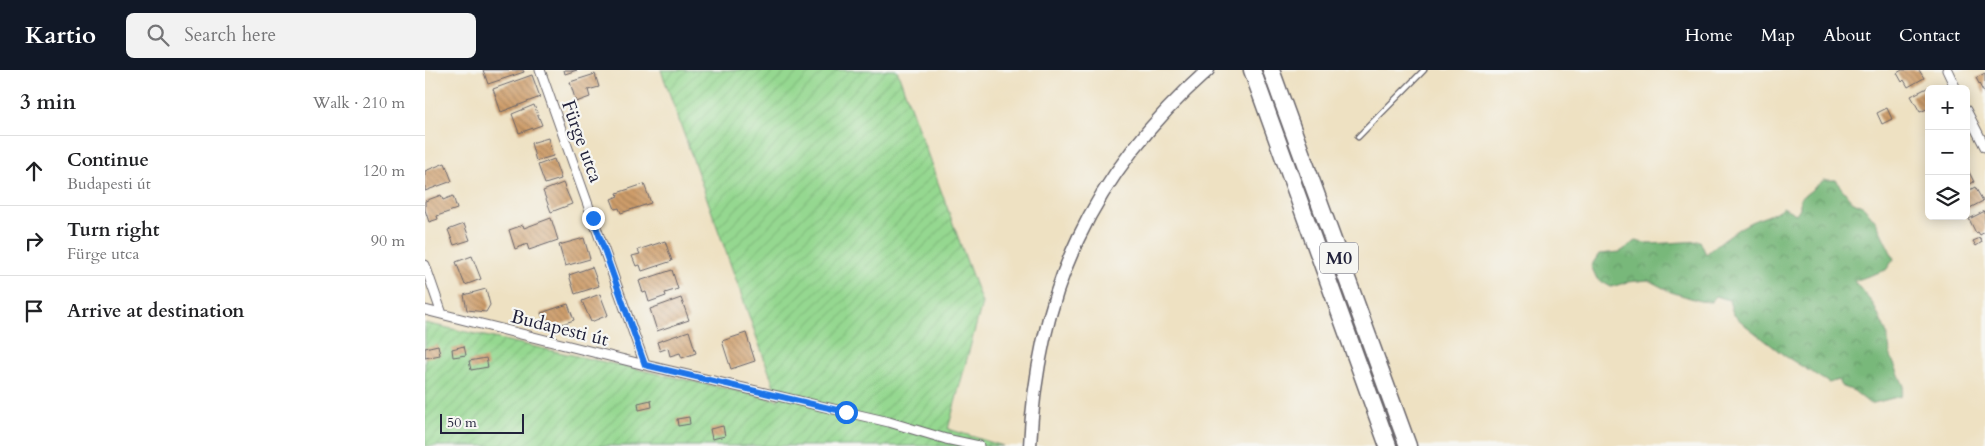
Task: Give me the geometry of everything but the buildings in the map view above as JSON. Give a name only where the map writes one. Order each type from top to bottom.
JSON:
[{"type":"highway","name":"M0","points":[[1252,70],[1388,446]]},
{"type":"highway","name":"M0","points":[[1271,70],[1408,446]]},
{"type":"street","name":"Fürge utca","points":[[540,70],[645,365]]},
{"type":"street","points":[[1030,446],[1035,384],[1043,336],[1058,286],[1076,241],[1102,192],[1134,147],[1167,108],[1208,70]]},
{"type":"street","points":[[1947,70],[1954,85]]},
{"type":"street","points":[[1970,118],[1985,147]]},
{"type":"street","points":[[425,265],[442,314]]},
{"type":"street","name":"Budapesti út","points":[[425,310],[645,365],[889,422],[946,439],[979,446]]},
{"type":"lane","points":[[1358,137],[1424,70]]},
{"type":"green space","points":[[661,70],[897,70],[982,303],[948,429],[1003,446],[425,446],[425,323],[779,400]]},
{"type":"green space","points":[[1824,180],[1835,180],[1852,201],[1864,207],[1876,222],[1894,259],[1886,270],[1854,281],[1873,304],[1887,334],[1891,357],[1904,386],[1901,396],[1870,404],[1854,391],[1841,386],[1838,380],[1829,383],[1785,356],[1745,325],[1733,314],[1729,300],[1716,296],[1711,302],[1700,301],[1671,292],[1648,280],[1628,282],[1611,287],[1597,279],[1591,266],[1599,254],[1620,252],[1636,241],[1650,244],[1700,241],[1706,254],[1739,229],[1783,207],[1796,214],[1800,208],[1800,199]]},
{"type":"route","points":[[593,218],[645,365],[846,412]]}]
